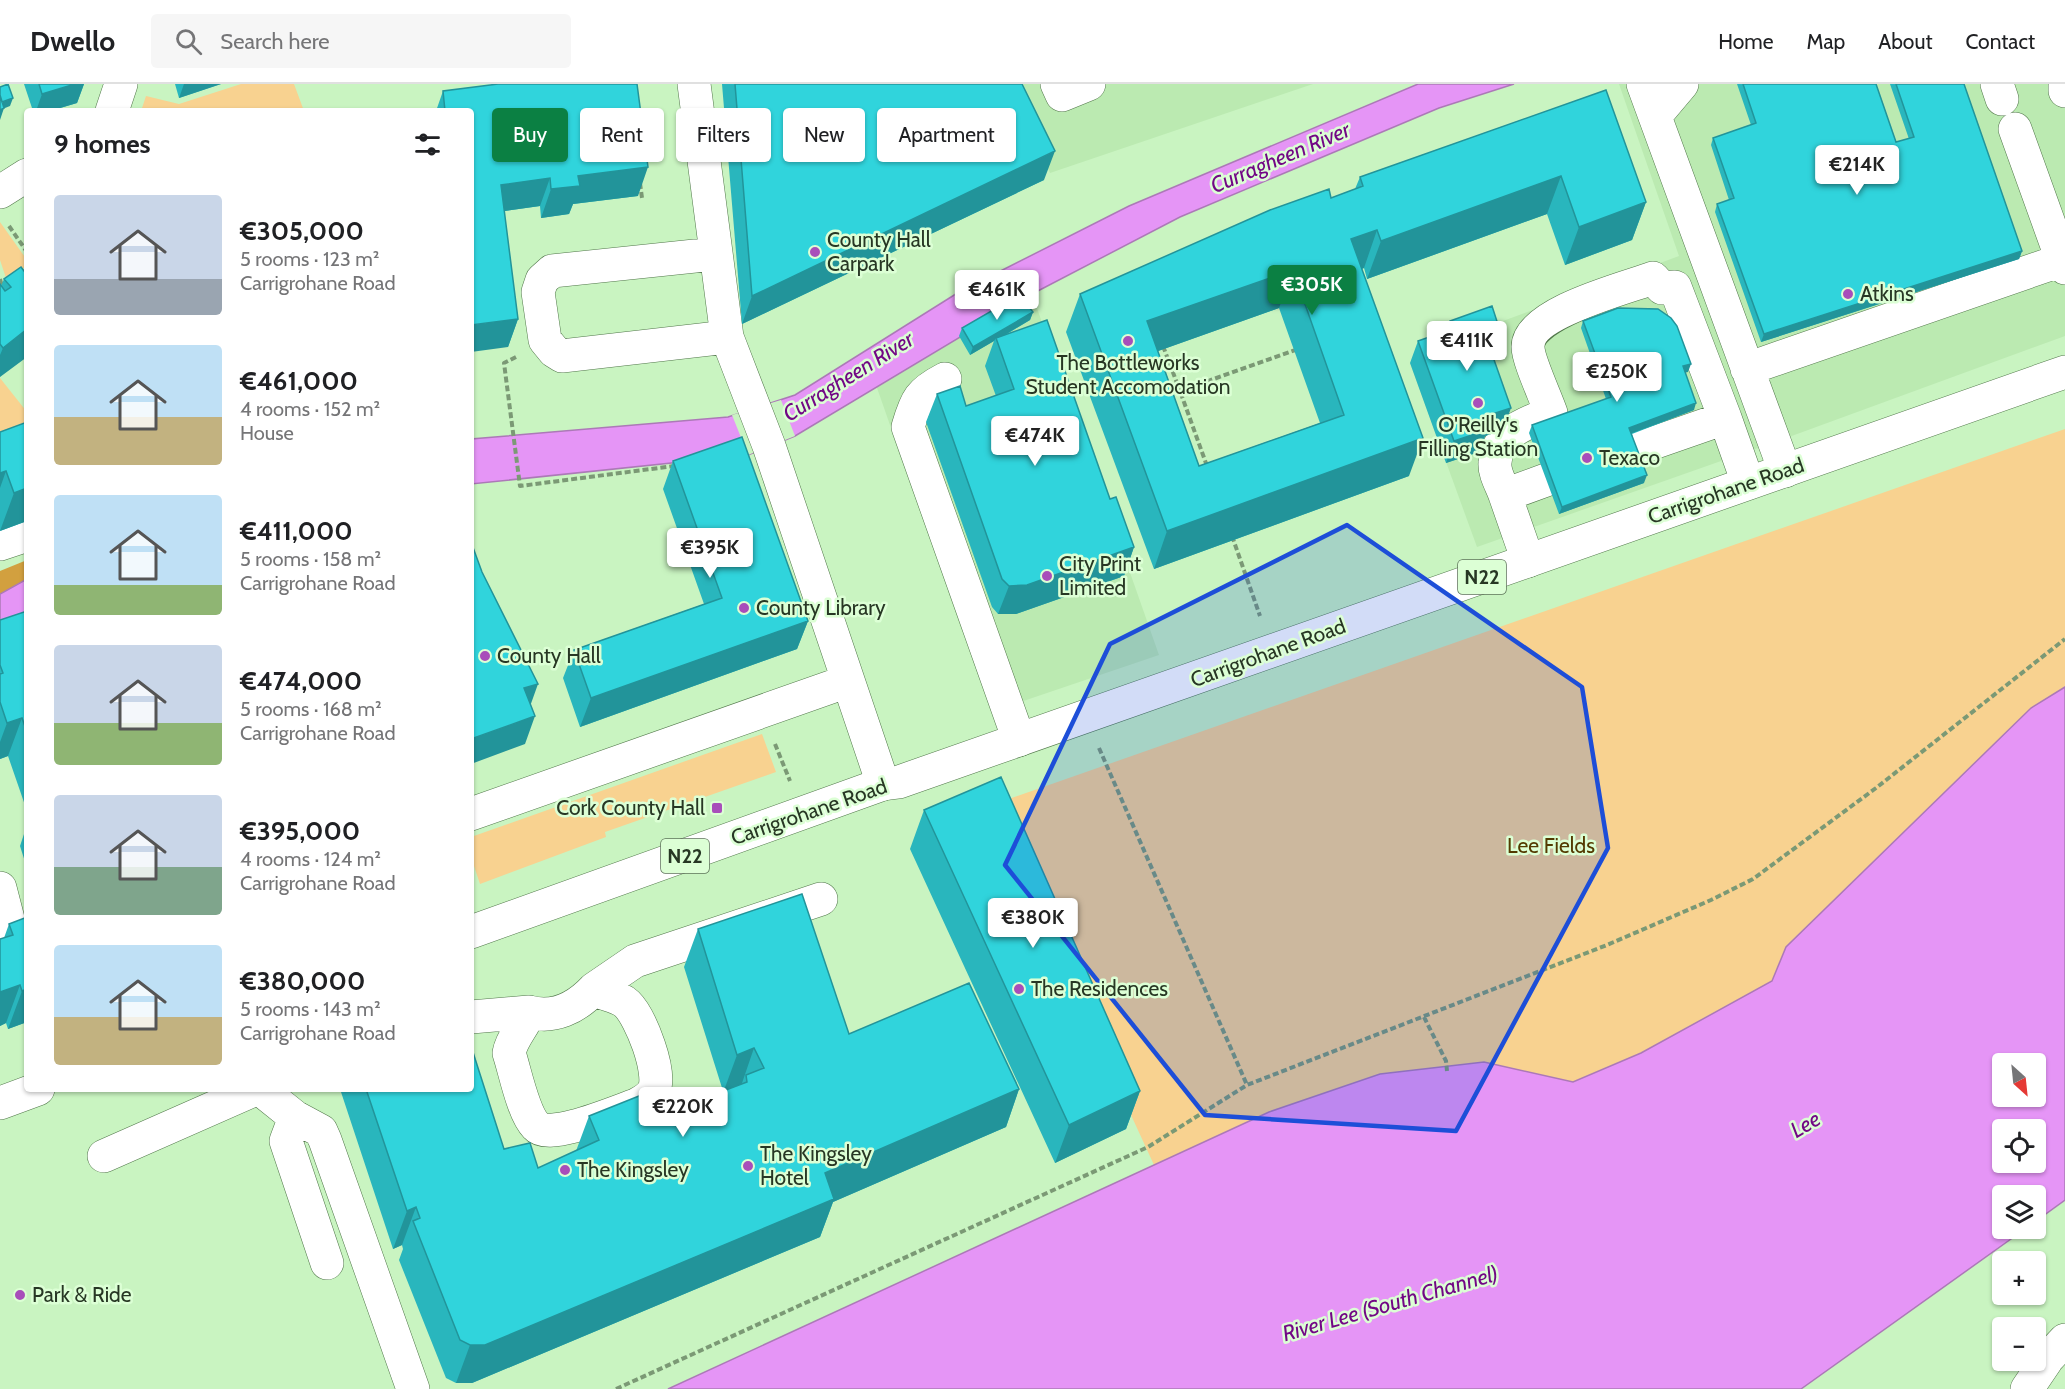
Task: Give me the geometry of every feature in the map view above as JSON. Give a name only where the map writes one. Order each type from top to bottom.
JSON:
[{"type":"main road","points":[[113,108],[121,84]]},
{"type":"main road","points":[[694,84],[714,254],[728,337],[769,446],[883,784]]},
{"type":"main road","points":[[1058,84],[1062,94],[1089,84]]},
{"type":"main road","points":[[1643,84],[1785,471]]},
{"type":"main road","points":[[1654,116],[1682,84]]},
{"type":"main road","points":[[2065,86],[2065,91]]},
{"type":"main road","points":[[1747,369],[2064,264],[2015,129]]},
{"type":"main road","points":[[2,205],[24,179]]},
{"type":"main road","points":[[714,254],[552,271],[542,280],[538,292],[545,340],[554,351],[562,356],[728,337]]},
{"type":"main road","points":[[1528,561],[1494,465],[1500,442],[1517,427],[1551,413],[1528,347],[1532,333],[1543,322],[1562,311],[1653,278],[1662,288],[1675,287],[1748,483]]},
{"type":"main road","name":"Carrigrohane Road","points":[[474,931],[883,784],[899,782],[1086,717],[2065,372]]},
{"type":"main road","points":[[945,380],[924,390],[912,412],[908,427],[1019,740]]},
{"type":"main road","points":[[1633,450],[1725,418]]},
{"type":"main road","points":[[1505,495],[1546,480]]},
{"type":"main road","points":[[0,544],[24,536]]},
{"type":"main road","points":[[474,813],[848,681]]},
{"type":"main road","points":[[0,888],[8,919],[0,935]]},
{"type":"main road","points":[[474,1017],[529,1012],[541,1015],[573,1007],[594,989],[636,961],[821,899]]},
{"type":"main road","points":[[529,1012],[524,1026],[511,1044],[509,1053],[536,1127],[545,1132],[560,1131],[636,1105],[648,1098],[654,1089],[657,1074],[640,1021],[621,999],[594,989]]},
{"type":"main road","points":[[0,1103],[31,1092]]},
{"type":"main road","points":[[104,1156],[251,1092]]},
{"type":"main road","points":[[262,1092],[295,1117],[321,1131],[413,1389]]},
{"type":"main road","points":[[295,1117],[286,1142],[327,1263]]},
{"type":"main road","points":[[2027,1389],[2048,1358],[2065,1340]]},
{"type":"path","points":[[639,175],[642,198]]},
{"type":"path","points":[[2,205],[24,242]]},
{"type":"path","points":[[0,279],[5,294]]},
{"type":"path","points":[[0,298],[12,288]]},
{"type":"path","points":[[1160,338],[1209,470]]},
{"type":"path","points":[[545,340],[504,363],[520,486],[684,465]]},
{"type":"path","points":[[1180,391],[1305,346]]},
{"type":"path","points":[[1230,531],[1261,620]]},
{"type":"path","points":[[616,1389],[1148,1147],[1247,1085],[1607,945],[1711,900],[1753,879],[1876,788],[2065,639]]},
{"type":"path","points":[[762,711],[791,785]]},
{"type":"path","points":[[1086,717],[1247,1085]]},
{"type":"path","points":[[1424,1017],[1446,1061],[1447,1071]]},
{"type":"highlighted area","points":[[1347,525],[1582,687],[1608,848],[1456,1131],[1205,1115],[1005,865],[1110,644]]},
{"type":"shaded area","points":[[1008,84],[1313,84],[1050,173]]},
{"type":"shaded area","points":[[1619,84],[2065,84],[2065,336],[1775,442],[1477,547],[1410,363],[1444,351],[1484,328],[1679,256]]},
{"type":"shaded area","points":[[1032,294],[1159,655],[997,710],[968,628],[962,631],[876,385]]},
{"type":"shaded area","points":[[24,561],[24,581],[0,594],[0,571]]},
{"type":"green space","points":[[241,84],[294,84],[303,108],[142,108],[146,96],[179,104]]},
{"type":"green space","points":[[0,222],[24,256],[24,267],[7,281],[0,260]]},
{"type":"green space","points":[[0,378],[24,408],[24,456],[0,465]]},
{"type":"green space","name":"Lee Fields","points":[[2065,429],[2065,687],[2031,708],[1786,947],[1772,981],[1641,1053],[1572,1082],[1484,1062],[1380,1074],[1269,1112],[1154,1165],[989,806]]},
{"type":"green space","points":[[762,734],[776,772],[605,832],[606,837],[480,884],[474,866],[474,836]]},
{"type":"water","name":"Curragheen River","points":[[1418,84],[1514,84],[1439,108],[1180,217],[1032,294],[795,436],[748,455],[474,484],[474,439],[728,417],[795,395],[959,292],[1129,206]]},
{"type":"water","points":[[24,581],[24,625],[0,637],[0,594]]},
{"type":"water","points":[[2065,687],[2065,1200],[2046,1214],[2046,1185],[1992,1185],[1992,1239],[2011,1239],[1801,1389],[668,1389],[1269,1112],[1380,1074],[1484,1062],[1573,1082],[1641,1053],[1772,981],[1786,947],[2031,708]]},
{"type":"pier","points":[[781,400],[795,436],[748,455],[732,415]]},
{"type":"building","points":[[8,84],[13,98],[2,102],[0,87]]},
{"type":"building","points":[[39,84],[75,84],[42,94]]},
{"type":"building","points":[[498,84],[637,84],[640,108],[580,108],[580,162],[647,162],[648,167],[578,176],[580,186],[551,189],[550,178],[501,185],[518,319],[474,325],[474,108],[445,108],[443,91]]},
{"type":"building","points":[[735,84],[1022,84],[1055,151],[752,296],[741,162],[771,162],[771,108],[737,108]]},
{"type":"building","points":[[1743,84],[1876,84],[1896,142],[1914,137],[1896,84],[1964,84],[2022,251],[1764,334],[1717,204],[1734,198],[1713,138],[1756,123]]},
{"type":"building","points":[[1606,90],[1646,202],[1579,227],[1561,176],[1381,241],[1377,230],[1351,239],[1423,438],[1167,531],[1080,294],[1270,210],[1329,189],[1331,198],[1363,186],[1360,177]],"holes":[[[1293,270],[1344,415],[1199,466],[1147,321]]]},
{"type":"building","points":[[0,95],[4,108],[0,110]]},
{"type":"building","points":[[21,267],[24,271],[24,331],[3,348],[0,344],[0,284],[5,291],[11,287],[4,279]]},
{"type":"building","points":[[1019,295],[1033,312],[973,347],[962,328]]},
{"type":"building","points":[[1492,306],[1502,337],[1492,354],[1511,408],[1483,417],[1487,430],[1454,441],[1418,341],[1452,329],[1450,321]]},
{"type":"building","points":[[1618,308],[1658,309],[1671,318],[1677,326],[1691,364],[1683,366],[1696,403],[1629,428],[1647,475],[1562,507],[1532,425],[1611,397],[1583,321]]},
{"type":"building","points":[[1047,320],[1110,499],[1116,497],[1134,547],[1027,585],[1009,586],[1002,579],[937,394],[960,386],[966,406],[1014,389],[996,338]]},
{"type":"building","points":[[24,423],[24,489],[14,493],[6,471],[0,473],[0,432]]},
{"type":"building","name":"County Library","points":[[742,437],[808,621],[591,698],[574,650],[722,598],[673,461]]},
{"type":"building","points":[[474,550],[482,572],[538,684],[524,688],[535,716],[474,738]]},
{"type":"building","points":[[24,612],[24,724],[22,718],[7,723],[0,702],[0,674],[3,673],[0,665],[0,620]]},
{"type":"building","points":[[1001,777],[1140,1091],[1069,1125],[924,810]]},
{"type":"building","name":"The Kingsley Hotel","points":[[802,894],[849,1034],[969,983],[1019,1089],[825,1173],[834,1199],[485,1345],[470,1345],[460,1340],[413,1221],[420,1218],[416,1207],[407,1211],[367,1092],[474,1092],[474,1055],[504,1149],[530,1143],[538,1168],[599,1140],[589,1116],[654,1090],[665,1113],[747,1082],[746,1075],[764,1068],[754,1048],[737,1055],[698,929]]},
{"type":"building","points":[[24,918],[24,990],[22,991],[20,985],[0,992],[0,939],[13,935],[9,924]]},
{"type":"place","name":"County Hall Carpark","points":[[815,252]]},
{"type":"place","name":"Atkins","points":[[1848,294]]},
{"type":"place","name":"The Bottleworks Student Accomodation","points":[[1128,341]]},
{"type":"place","name":"O'Reilly's Filling Station","points":[[1478,403]]},
{"type":"place","name":"Texaco","points":[[1587,458]]},
{"type":"place","name":"City Print Limited","points":[[1047,576]]},
{"type":"place","name":"County Library","points":[[744,608]]},
{"type":"place","name":"County Hall","points":[[485,656]]},
{"type":"place","name":"Cork County Hall","points":[[717,808]]},
{"type":"place","name":"The Residences","points":[[1019,989]]},
{"type":"place","name":"The Kingsley Hotel","points":[[748,1166]]},
{"type":"place","name":"The Kingsley","points":[[565,1170]]},
{"type":"place","name":"Park & Ride","points":[[20,1295]]},
{"type":"water label","name":"Lee","points":[[1805,1124]]},
{"type":"water label","name":"River Lee (South Channel)","points":[[1390,1303]]}]
